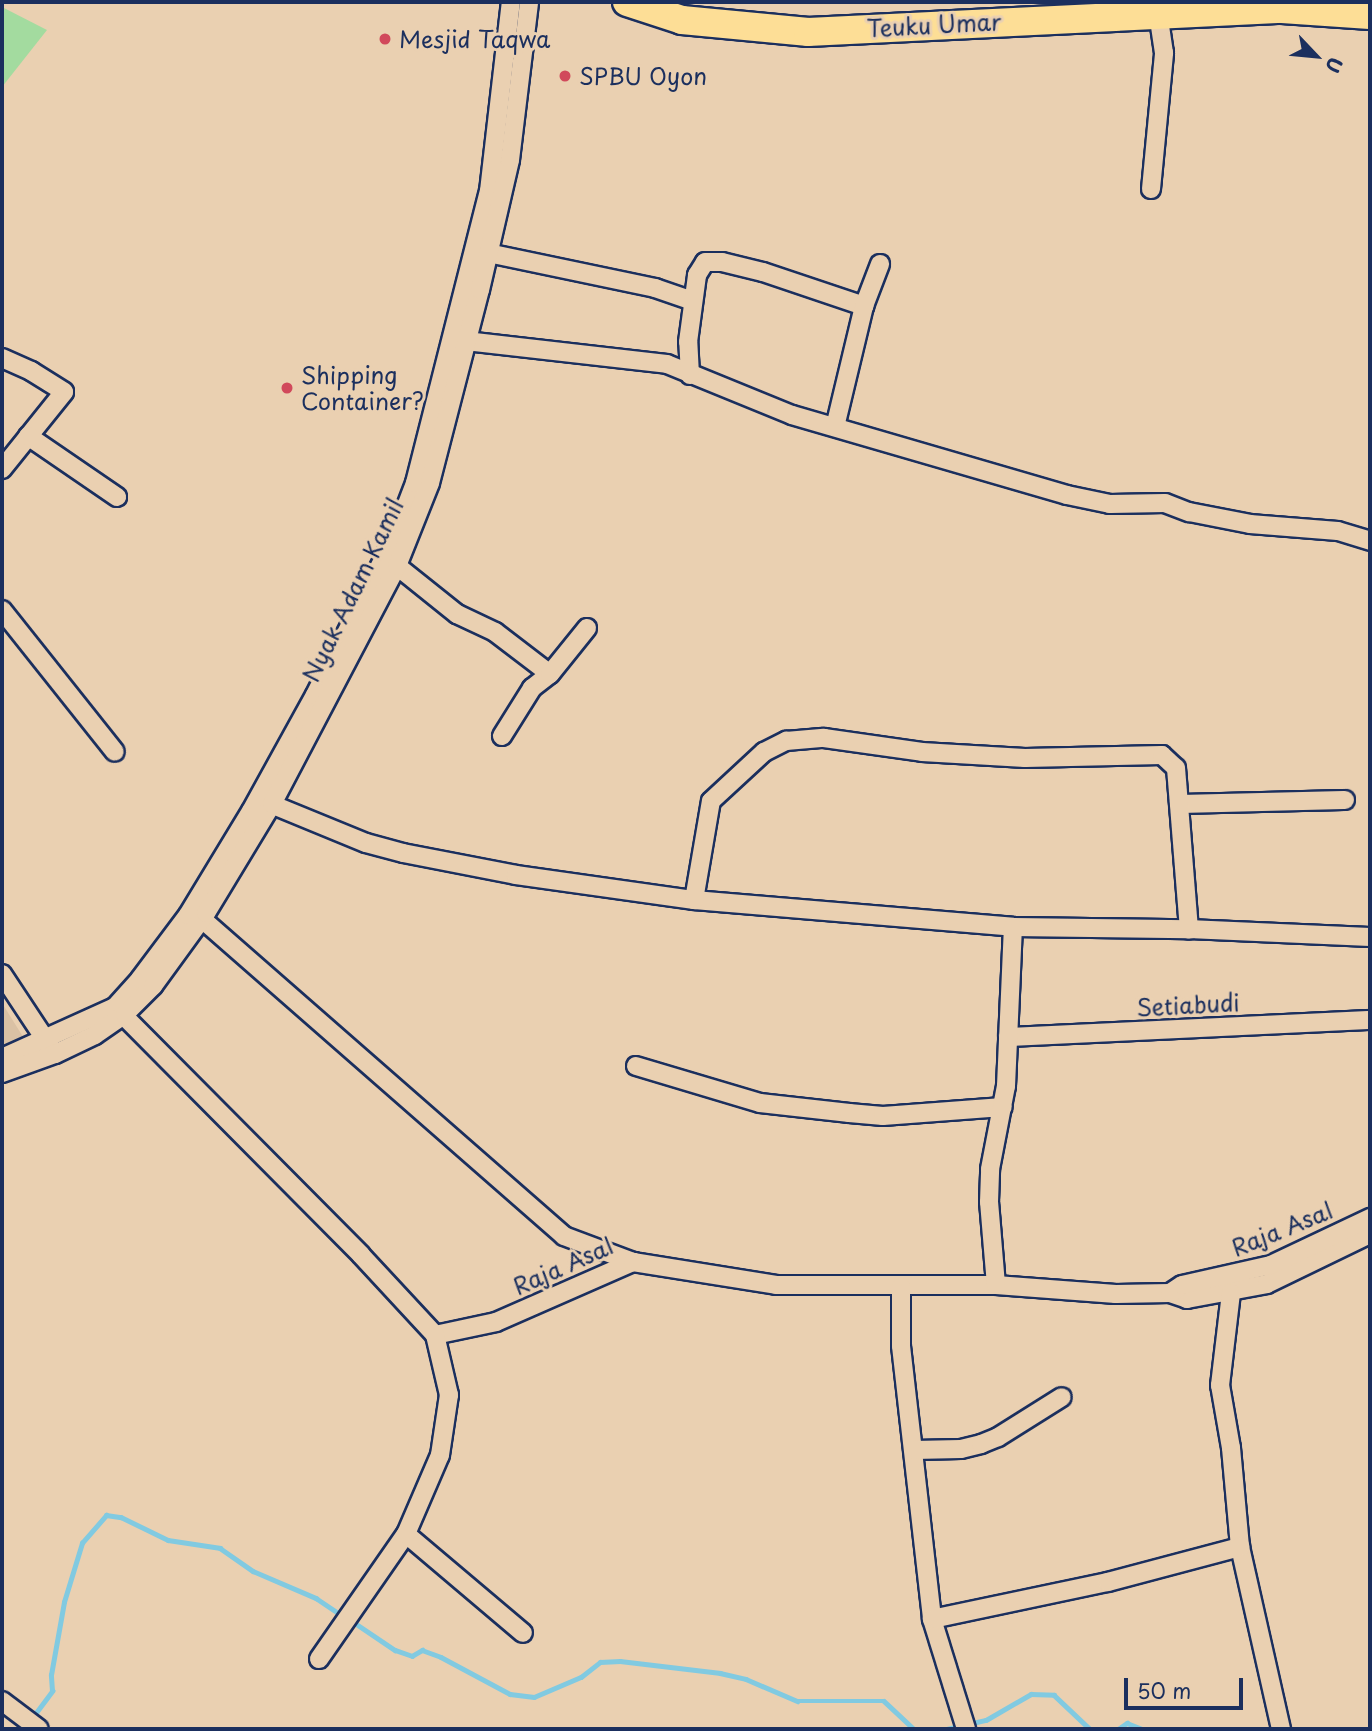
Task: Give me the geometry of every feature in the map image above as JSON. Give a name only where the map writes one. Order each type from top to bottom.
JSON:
[{"type":"highway","name":"Teuku Umar","points":[[627,2],[682,20],[808,32],[1282,9],[1370,15]]},
{"type":"highway","name":"Teuku Umar","points":[[679,2],[744,12],[808,16],[1063,2]]},
{"type":"street","points":[[170,952],[188,915],[265,801],[394,538],[415,483],[460,340],[495,158],[511,2]]},
{"type":"street","name":"Nyak Adam Kamil","points":[[2,1073],[50,1047],[95,1035],[120,1011],[153,986],[170,952],[202,919],[397,566],[430,483],[460,340],[488,253],[510,160],[529,2]]},
{"type":"street","points":[[1151,189],[1164,52],[1158,13]]},
{"type":"street","points":[[488,253],[655,288],[694,301]]},
{"type":"street","points":[[690,374],[688,342],[701,265],[713,261],[763,272],[864,306]]},
{"type":"street","points":[[835,427],[864,306],[880,264]]},
{"type":"street","points":[[460,340],[667,364],[792,415],[1067,495],[1110,504],[1165,503],[1189,512],[1250,524],[1338,531],[1370,541]]},
{"type":"street","points":[[2,358],[31,371],[64,392],[2,469]]},
{"type":"street","points":[[28,436],[117,497]]},
{"type":"street","points":[[397,566],[457,614],[495,632],[550,674]]},
{"type":"street","points":[[2,610],[115,752]]},
{"type":"street","points":[[502,736],[532,688],[550,674],[587,628]]},
{"type":"street","points":[[694,900],[711,801],[764,752],[786,741],[824,738],[922,752],[1025,758],[1162,755],[1176,768],[1189,929]]},
{"type":"street","points":[[1180,804],[1345,800]]},
{"type":"street","points":[[265,801],[366,843],[416,856],[503,873],[694,900],[1013,927],[1189,929],[1370,937]]},
{"type":"street","points":[[202,919],[564,1236],[633,1262]]},
{"type":"street","points":[[996,1285],[989,1202],[990,1169],[1003,1107],[1013,927]]},
{"type":"street","points":[[2,974],[50,1047],[2,1058]]},
{"type":"street","points":[[120,1011],[361,1255],[435,1335],[449,1395],[445,1437],[406,1534],[319,1659]]},
{"type":"street","name":"Setiabudi","points":[[1008,1037],[1370,1020]]},
{"type":"street","points":[[636,1066],[760,1103],[836,1112],[883,1116],[1003,1107]]},
{"type":"street","name":"Raja Asal","points":[[1170,1293],[1182,1285],[1271,1265],[1370,1218]]},
{"type":"street","name":"Raja Asal","points":[[435,1335],[496,1322],[633,1262],[776,1285],[996,1285],[1116,1294],[1170,1293],[1187,1298],[1231,1293],[1279,1280],[1370,1234]]},
{"type":"street","points":[[901,1287],[901,1346],[932,1619],[963,1721]]},
{"type":"street","points":[[1231,1293],[1220,1385],[1231,1448],[1240,1547],[1280,1725]]},
{"type":"street","points":[[914,1450],[961,1449],[981,1444],[998,1437],[1062,1397]]},
{"type":"street","points":[[406,1534],[523,1633]]},
{"type":"street","points":[[932,1619],[1108,1582],[1240,1547]]},
{"type":"street","points":[[5,1702],[38,1728]]},
{"type":"shaded area","points":[[2,1003],[35,1056],[2,1068]]},
{"type":"green space","points":[[2,7],[47,30],[2,87]]},
{"type":"waterway","points":[[32,1718],[52,1691],[51,1675],[64,1602],[82,1543],[106,1515],[121,1517],[168,1540],[220,1548],[253,1571],[316,1598],[344,1617]]},
{"type":"waterway","points":[[352,1621],[395,1650],[412,1656],[422,1650],[441,1657],[510,1694],[534,1697],[581,1677],[600,1662],[620,1661],[720,1673],[746,1679],[797,1701],[884,1701],[914,1729]]},
{"type":"waterway","points":[[968,1724],[986,1720],[1031,1694],[1054,1695],[1090,1729]]},
{"type":"waterway","points":[[1118,1729],[1127,1723],[1142,1729]]},
{"type":"waterway","points":[[947,1729],[959,1726]]},
{"type":"place","name":"Mesjid Taqwa","points":[[385,39]]},
{"type":"place","name":"SPBU Oyon","points":[[565,76]]},
{"type":"place","name":"Shipping Container?","points":[[287,388]]}]
